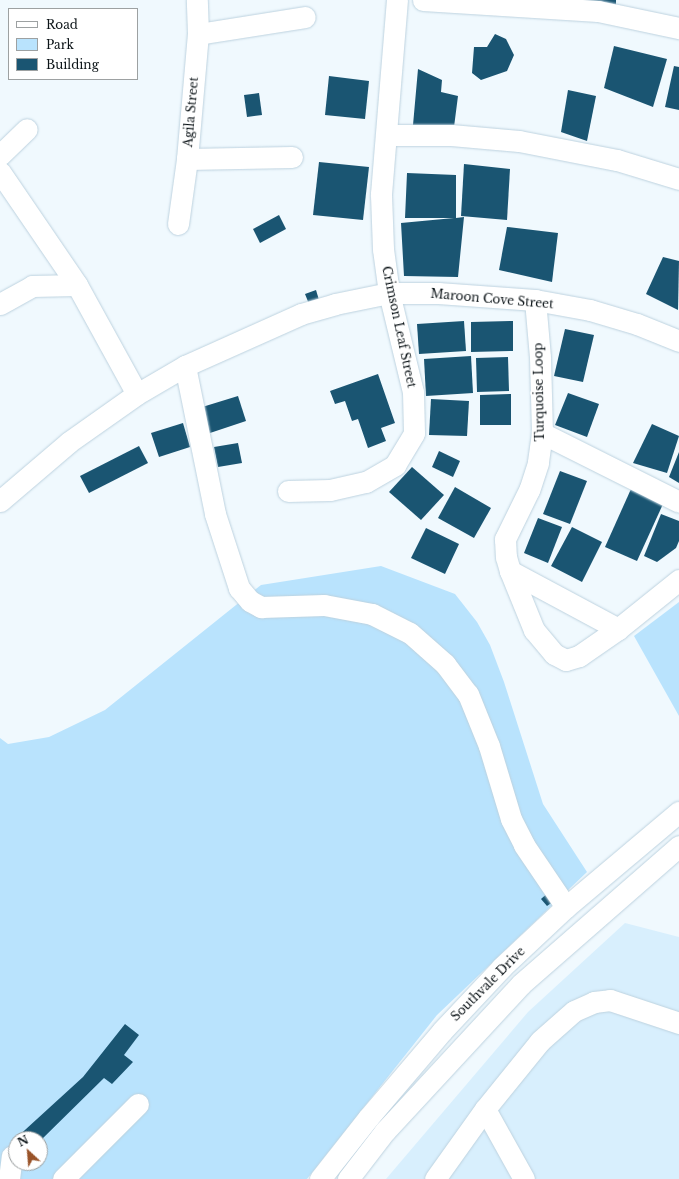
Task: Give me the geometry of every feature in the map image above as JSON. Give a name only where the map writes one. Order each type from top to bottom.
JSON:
[{"type":"street","name":"Agila Street","points":[[178,224],[187,159],[198,34],[197,0]]},
{"type":"street","name":"Crimson Leaf Street","points":[[288,492],[330,490],[366,482],[395,465],[414,433],[413,392],[389,293],[383,249],[381,194],[388,135],[397,0]]},
{"type":"street","points":[[423,0],[542,4],[598,11],[679,28]]},
{"type":"street","points":[[198,34],[305,17]]},
{"type":"street","points":[[0,155],[27,129]]},
{"type":"street","points":[[388,135],[451,135],[519,141],[617,160],[679,179]]},
{"type":"street","points":[[187,159],[292,157]]},
{"type":"street","points":[[0,172],[77,285],[137,394]]},
{"type":"street","points":[[0,304],[32,286],[77,285]]},
{"type":"street","name":"Maroon Cove Street","points":[[0,501],[69,442],[137,394],[185,366],[301,314],[389,293],[438,293],[535,300],[596,312],[637,324],[679,341]]},
{"type":"street","name":"Turquoise Loop","points":[[535,300],[540,357],[542,433],[538,463],[529,490],[505,538],[506,557],[510,571],[534,630],[554,654],[566,660],[579,656],[618,629],[679,580]]},
{"type":"street","points":[[185,366],[215,514],[230,568],[239,588],[250,601],[260,607],[324,605],[372,614],[410,633],[444,664],[468,694],[489,746],[514,825],[524,845],[566,907]]},
{"type":"street","points":[[542,433],[679,502]]},
{"type":"street","points":[[510,571],[618,629]]},
{"type":"street","name":"Southvale Drive","points":[[320,1179],[368,1118],[442,1031],[502,967],[566,907],[679,812]]},
{"type":"street","name":"Southvale Drive","points":[[348,1179],[385,1131],[521,984],[679,846]]},
{"type":"street","points":[[444,1175],[485,1109],[540,1041],[574,1011],[594,1002],[610,1000],[679,1023]]},
{"type":"street","points":[[63,1179],[138,1104]]},
{"type":"street","points":[[485,1109],[524,1179]]},
{"type":"shaded area","points":[[625,923],[679,937],[679,1179],[386,1179],[528,1012]]},
{"type":"green space","points":[[381,566],[455,594],[477,622],[490,645],[504,682],[543,804],[587,872],[437,1015],[307,1179],[0,1179],[0,738],[8,744],[49,737],[105,710],[261,585]]},
{"type":"green space","points":[[679,602],[679,716],[634,636]]},
{"type":"building","points":[[578,0],[616,0],[616,7]]},
{"type":"building","points":[[495,34],[506,39],[514,55],[507,71],[481,80],[472,73],[474,47],[487,47]]},
{"type":"building","points":[[614,46],[667,59],[653,107],[604,88]]},
{"type":"building","points":[[674,66],[679,67],[679,110],[665,107]]},
{"type":"building","points":[[418,69],[442,80],[441,92],[458,96],[454,127],[413,125]]},
{"type":"building","points":[[329,76],[369,81],[365,119],[325,115]]},
{"type":"building","points":[[568,90],[596,96],[587,141],[561,132]]},
{"type":"building","points":[[259,93],[262,115],[247,117],[244,95]]},
{"type":"building","points":[[319,162],[369,167],[363,220],[313,215]]},
{"type":"building","points":[[464,164],[510,169],[507,220],[461,216]]},
{"type":"building","points":[[407,173],[456,175],[456,218],[464,217],[458,277],[404,276],[401,223],[454,218],[405,218]]},
{"type":"building","points":[[279,215],[286,229],[260,243],[253,229]]},
{"type":"building","points":[[507,227],[558,233],[552,282],[499,270]]},
{"type":"building","points":[[663,257],[679,261],[678,310],[646,294]]},
{"type":"building","points":[[316,290],[319,300],[309,304],[305,294]]},
{"type":"building","points":[[464,321],[466,351],[419,354],[417,324]]},
{"type":"building","points":[[513,321],[513,351],[471,352],[471,322]]},
{"type":"building","points":[[565,329],[594,335],[583,382],[554,376]]},
{"type":"building","points":[[471,356],[473,393],[426,396],[424,359]]},
{"type":"building","points":[[508,357],[509,391],[477,392],[476,358]]},
{"type":"building","points":[[378,374],[395,423],[381,428],[386,441],[368,448],[358,419],[352,421],[345,401],[335,404],[330,391]]},
{"type":"building","points":[[568,393],[599,404],[587,437],[555,425]]},
{"type":"building","points":[[511,394],[511,425],[480,425],[480,395]]},
{"type":"building","points":[[238,396],[246,421],[207,434],[199,408]]},
{"type":"building","points":[[431,399],[469,401],[467,436],[429,435]]},
{"type":"building","points":[[183,423],[190,447],[159,457],[151,433]]},
{"type":"building","points":[[652,424],[679,436],[667,473],[633,463]]},
{"type":"building","points":[[238,443],[242,463],[218,467],[214,447]]},
{"type":"building","points":[[139,446],[148,463],[89,493],[80,476]]},
{"type":"building","points":[[439,451],[460,461],[453,477],[432,467]]},
{"type":"building","points":[[679,452],[679,483],[669,477]]},
{"type":"building","points":[[412,467],[444,495],[421,520],[389,492]]},
{"type":"building","points":[[560,471],[587,481],[570,524],[543,514]]},
{"type":"building","points":[[455,487],[491,508],[474,538],[438,518]]},
{"type":"building","points":[[631,489],[663,504],[637,561],[605,547]]},
{"type":"building","points":[[661,514],[679,521],[679,541],[676,548],[657,562],[644,556]]},
{"type":"building","points":[[538,518],[562,527],[548,563],[524,553]]},
{"type":"building","points":[[572,527],[602,542],[582,582],[551,566]]},
{"type":"building","points":[[426,528],[459,544],[445,574],[411,558]]},
{"type":"building","points":[[550,891],[557,899],[547,906],[541,899]]},
{"type":"building","points":[[125,1024],[139,1035],[124,1055],[133,1062],[112,1084],[104,1078],[48,1133],[48,1131],[24,1131],[83,1077]]}]
